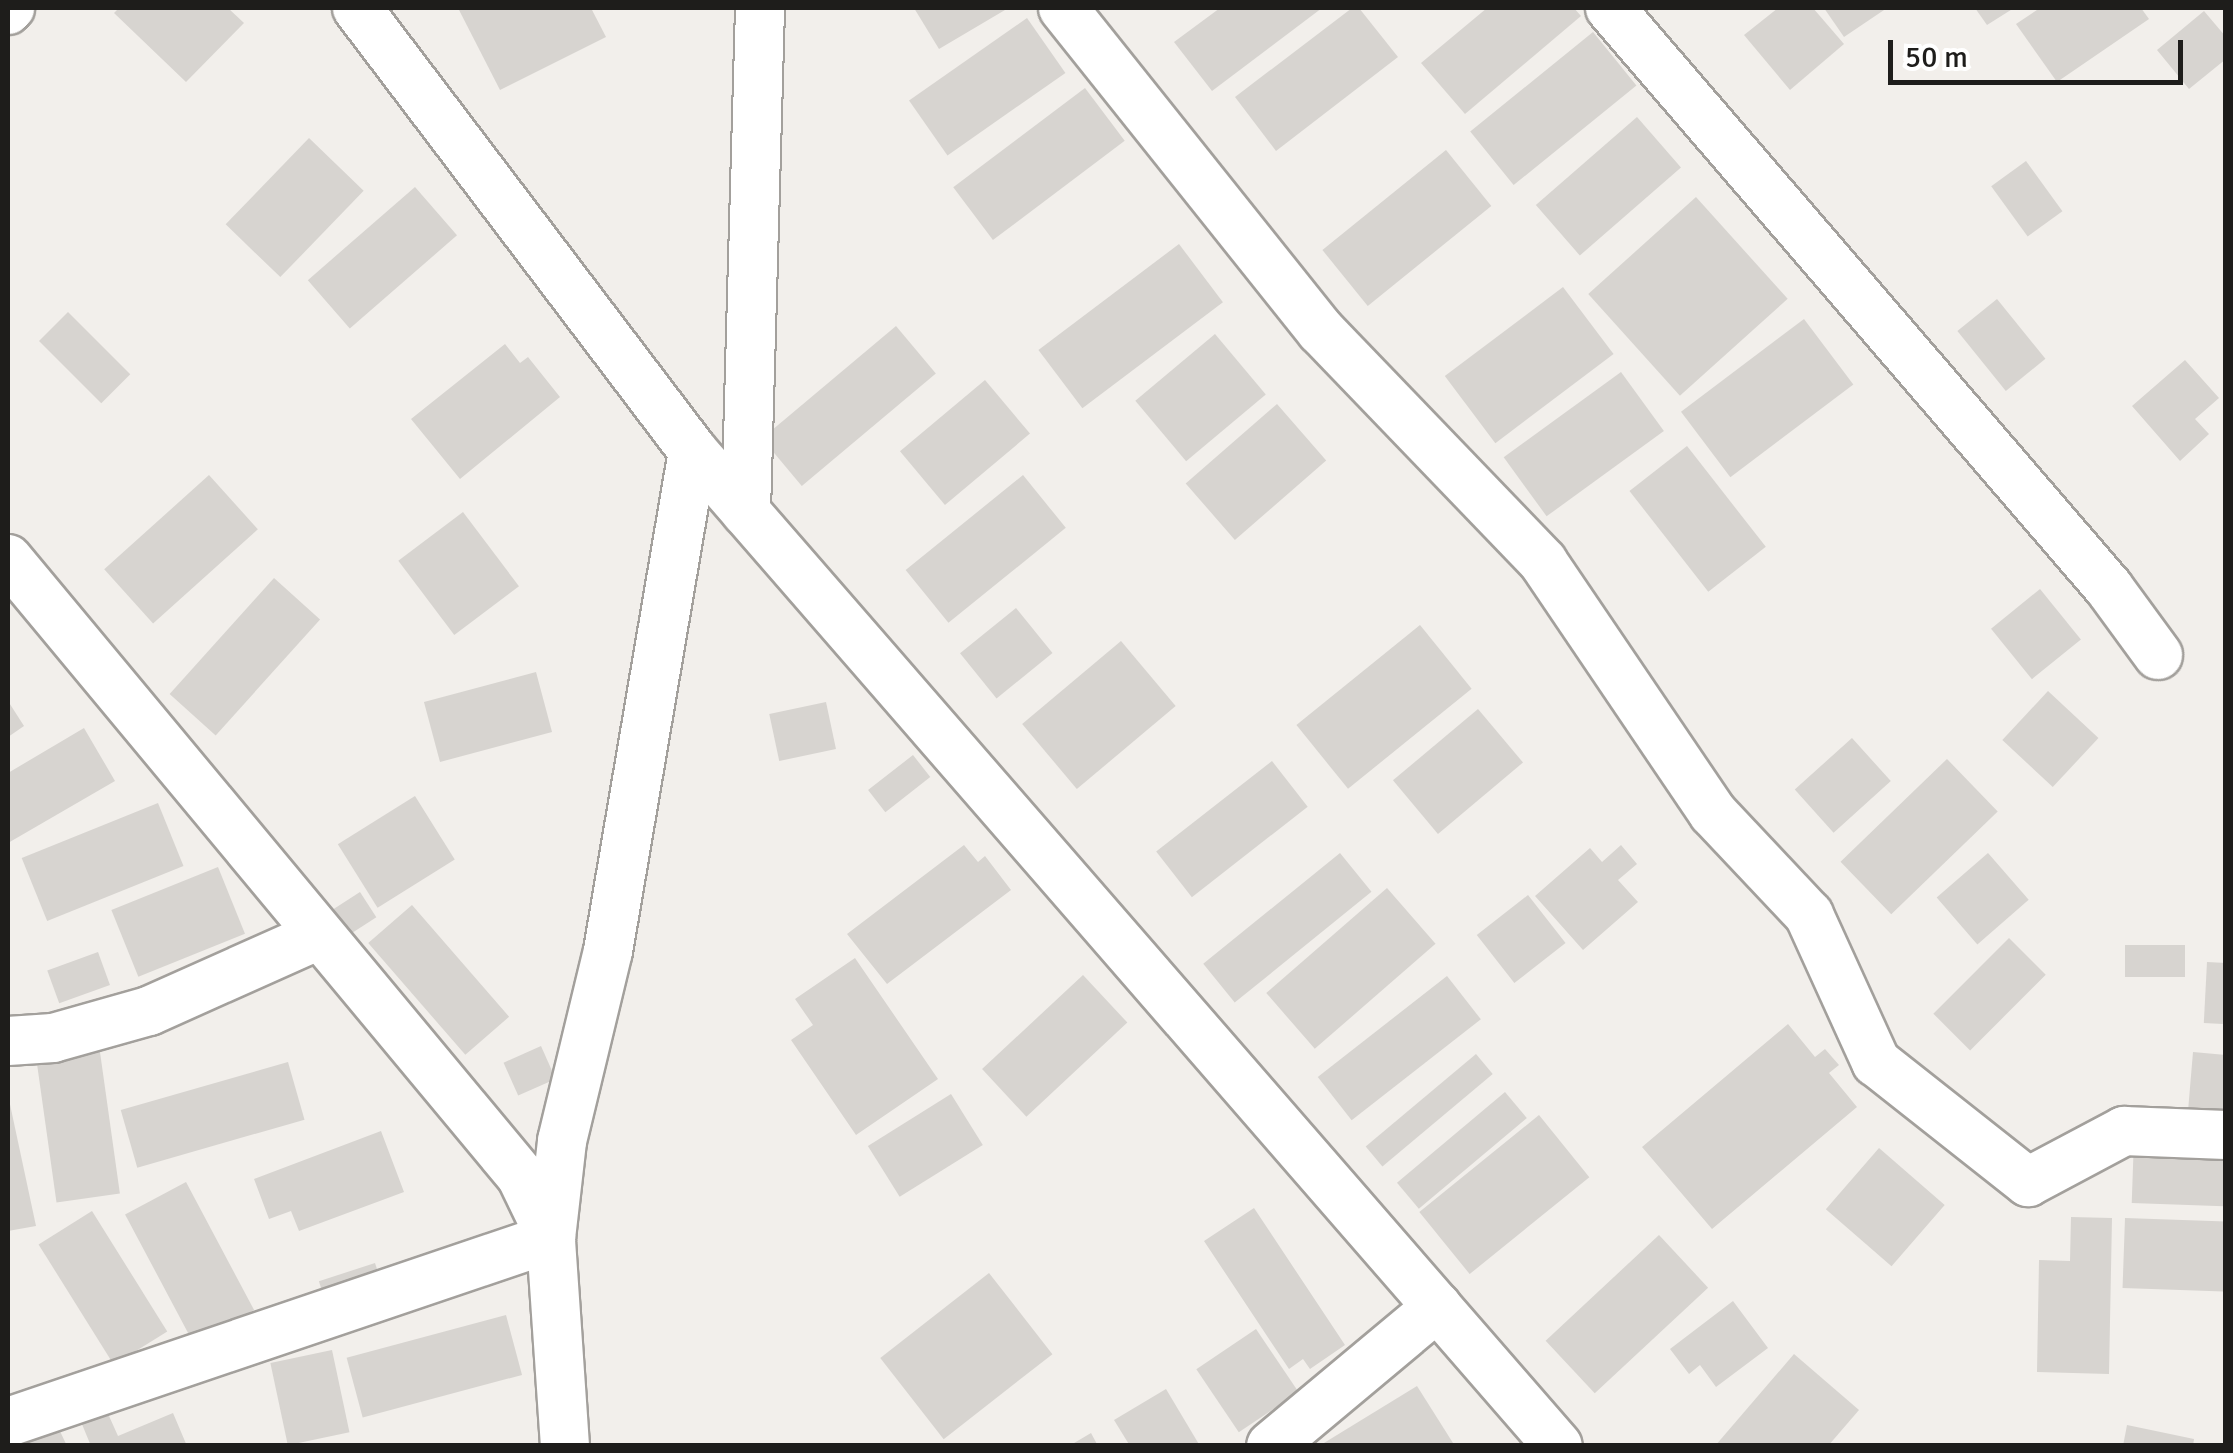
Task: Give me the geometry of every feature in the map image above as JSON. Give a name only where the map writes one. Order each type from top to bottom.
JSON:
[{"type":"street","points":[[357,8],[693,452],[1558,1446]]},
{"type":"street","points":[[746,512],[760,8]]},
{"type":"street","points":[[1062,8],[1321,330],[1543,562],[1713,813],[1809,915],[1876,1062],[2028,1182],[2124,1131],[2226,1136]]},
{"type":"street","points":[[1610,8],[2109,588],[2158,655]]},
{"type":"street","points":[[565,1446],[551,1238],[562,1141],[608,951],[693,452]]},
{"type":"street","points":[[8,559],[22,603],[319,936],[520,1176],[551,1238]]},
{"type":"street","points":[[8,1041],[53,1038],[149,1011],[319,936]]},
{"type":"street","points":[[8,1422],[551,1238]]},
{"type":"street","points":[[1271,1446],[1437,1307]]},
{"type":"building","points":[[119,8],[228,8],[244,23],[186,82],[114,13]]},
{"type":"building","points":[[458,8],[591,8],[606,37],[500,90]]},
{"type":"building","points":[[914,8],[1003,8],[1005,10],[939,49]]},
{"type":"building","points":[[1220,8],[1322,8],[1212,91],[1174,42]]},
{"type":"building","points":[[1352,8],[1359,8],[1398,57],[1276,151],[1235,97]]},
{"type":"building","points":[[1487,8],[1574,8],[1581,16],[1465,114],[1421,63]]},
{"type":"building","points":[[1778,8],[1813,8],[1844,44],[1790,90],[1744,35]]},
{"type":"building","points":[[1824,8],[1887,8],[1844,37]]},
{"type":"building","points":[[1975,8],[2014,8],[1987,25]]},
{"type":"building","points":[[2040,8],[2141,8],[2149,19],[2057,82],[2016,24]]},
{"type":"building","points":[[2204,11],[2226,37],[2226,59],[2189,89],[2157,50]]},
{"type":"building","points":[[1027,18],[1065,73],[947,155],[909,101]]},
{"type":"building","points":[[1593,32],[1636,86],[1514,185],[1470,131]]},
{"type":"building","points":[[1085,88],[1125,141],[993,240],[953,187]]},
{"type":"building","points":[[1637,117],[1681,168],[1580,255],[1536,205]]},
{"type":"building","points":[[309,138],[364,191],[280,277],[226,224]]},
{"type":"building","points":[[1446,150],[1491,206],[1368,306],[1322,250]]},
{"type":"building","points":[[2026,161],[2062,211],[2028,236],[1991,186]]},
{"type":"building","points":[[415,187],[457,235],[350,328],[308,280]]},
{"type":"building","points":[[1696,197],[1788,299],[1680,396],[1588,294]]},
{"type":"building","points":[[1179,244],[1223,302],[1082,408],[1038,350]]},
{"type":"building","points":[[1563,287],[1614,354],[1495,443],[1445,376]]},
{"type":"building","points":[[1997,299],[2045,359],[2006,391],[1957,331]]},
{"type":"building","points":[[68,312],[130,374],[101,403],[39,341]]},
{"type":"building","points":[[1804,319],[1853,384],[1730,477],[1681,412]]},
{"type":"building","points":[[896,326],[936,373],[802,486],[762,438]]},
{"type":"building","points":[[1215,334],[1266,395],[1186,461],[1135,401]]},
{"type":"building","points":[[505,344],[520,363],[528,357],[560,397],[460,479],[411,419]]},
{"type":"building","points":[[2185,360],[2219,398],[2195,419],[2209,434],[2180,461],[2132,406]]},
{"type":"building","points":[[1621,372],[1664,431],[1547,516],[1504,457]]},
{"type":"building","points":[[985,380],[1030,434],[945,505],[900,451]]},
{"type":"building","points":[[1277,404],[1326,461],[1235,540],[1186,483]]},
{"type":"building","points":[[1687,446],[1766,547],[1708,592],[1629,491]]},
{"type":"building","points":[[209,475],[258,529],[153,624],[104,569]]},
{"type":"building","points":[[1023,475],[1066,528],[948,623],[906,570]]},
{"type":"building","points":[[463,512],[519,586],[454,635],[398,561]]},
{"type":"building","points":[[274,578],[320,619],[216,735],[170,694]]},
{"type":"building","points":[[2040,589],[2081,640],[2032,679],[1991,629]]},
{"type":"building","points":[[1016,608],[1053,653],[997,698],[960,653]]},
{"type":"building","points":[[1420,625],[1472,689],[1348,789],[1296,725]]},
{"type":"building","points":[[1121,641],[1176,706],[1077,789],[1022,724]]},
{"type":"building","points":[[536,672],[552,732],[440,762],[424,702]]},
{"type":"building","points":[[2048,691],[2098,738],[2053,787],[2002,740]]},
{"type":"building","points":[[8,701],[24,726],[8,737]]},
{"type":"building","points":[[826,702],[836,749],[779,761],[769,714]]},
{"type":"building","points":[[1478,709],[1523,763],[1438,834],[1393,780]]},
{"type":"building","points":[[84,728],[115,781],[8,843],[8,773]]},
{"type":"building","points":[[1852,738],[1891,781],[1834,833],[1795,790]]},
{"type":"building","points":[[913,755],[930,777],[885,812],[868,790]]},
{"type":"building","points":[[1947,759],[1998,812],[1891,914],[1841,862]]},
{"type":"building","points":[[1272,761],[1308,807],[1192,897],[1156,852]]},
{"type":"building","points":[[415,796],[455,860],[378,908],[338,844]]},
{"type":"building","points":[[158,803],[183,866],[47,921],[22,858]]},
{"type":"building","points":[[964,845],[978,862],[985,856],[1011,890],[887,984],[847,934]]},
{"type":"building","points":[[1621,845],[1637,864],[1618,880],[1638,902],[1583,950],[1535,896],[1590,848],[1602,862]]},
{"type":"building","points":[[1340,853],[1371,892],[1235,1003],[1203,964]]},
{"type":"building","points":[[1988,853],[2029,900],[1977,944],[1937,898]]},
{"type":"building","points":[[218,867],[245,934],[138,977],[111,910]]},
{"type":"building","points":[[1387,888],[1436,944],[1315,1049],[1266,993]]},
{"type":"building","points":[[360,892],[376,917],[346,937],[330,912]]},
{"type":"building","points":[[1528,895],[1566,943],[1514,983],[1477,935]]},
{"type":"building","points":[[412,905],[509,1017],[465,1055],[368,943]]},
{"type":"building","points":[[2009,938],[2046,975],[1970,1050],[1933,1014]]},
{"type":"building","points":[[2125,945],[2185,945],[2185,977],[2125,977]]},
{"type":"building","points":[[98,952],[110,985],[59,1003],[47,970]]},
{"type":"building","points":[[855,958],[938,1079],[856,1135],[791,1040],[813,1025],[795,999]]},
{"type":"building","points":[[2207,962],[2226,963],[2223,1024],[2204,1023]]},
{"type":"building","points":[[1083,975],[1127,1023],[1026,1117],[982,1069]]},
{"type":"building","points":[[1447,976],[1481,1019],[1352,1120],[1318,1077]]},
{"type":"building","points":[[1788,1024],[1815,1057],[1825,1049],[1839,1065],[1829,1073],[1857,1107],[1712,1229],[1642,1147]]},
{"type":"building","points":[[99,1045],[120,1194],[56,1202],[36,1054]]},
{"type":"building","points":[[541,1046],[556,1079],[518,1096],[504,1063]]},
{"type":"building","points":[[2193,1052],[2226,1055],[2226,1126],[2187,1123]]},
{"type":"building","points":[[1476,1054],[1493,1074],[1382,1166],[1366,1147]]},
{"type":"building","points":[[288,1062],[305,1120],[137,1168],[121,1110]]},
{"type":"building","points":[[1505,1092],[1527,1118],[1419,1209],[1397,1183]]},
{"type":"building","points":[[951,1094],[983,1145],[900,1197],[868,1146]]},
{"type":"building","points":[[8,1095],[36,1226],[8,1231]]},
{"type":"building","points":[[1539,1115],[1589,1177],[1470,1274],[1419,1212]]},
{"type":"building","points":[[381,1131],[404,1192],[299,1231],[291,1211],[269,1219],[254,1179]]},
{"type":"building","points":[[2134,1138],[2226,1141],[2224,1206],[2132,1203]]},
{"type":"building","points":[[1879,1148],[1945,1205],[1892,1266],[1826,1209]]},
{"type":"building","points":[[186,1182],[254,1310],[193,1342],[125,1214]]},
{"type":"building","points":[[1254,1208],[1345,1345],[1310,1369],[1303,1359],[1289,1369],[1204,1241]]},
{"type":"building","points":[[92,1211],[167,1331],[114,1365],[39,1244]]},
{"type":"building","points":[[2071,1217],[2112,1218],[2109,1374],[2037,1372],[2039,1260],[2070,1261]]},
{"type":"building","points":[[2125,1218],[2226,1222],[2223,1291],[2123,1288]]},
{"type":"building","points":[[1659,1235],[1708,1288],[1595,1393],[1546,1341]]},
{"type":"building","points":[[375,1263],[382,1284],[326,1302],[319,1281]]},
{"type":"building","points":[[989,1273],[1052,1354],[944,1439],[880,1358]]},
{"type":"building","points":[[1733,1301],[1768,1348],[1716,1387],[1700,1365],[1689,1374],[1670,1349]]},
{"type":"building","points":[[506,1315],[522,1375],[363,1418],[347,1358]]},
{"type":"building","points":[[1256,1329],[1298,1392],[1239,1432],[1196,1369]]},
{"type":"building","points":[[332,1350],[349,1432],[288,1445],[270,1363]]},
{"type":"building","points":[[1794,1354],[1859,1410],[1828,1446],[1715,1446]]},
{"type":"building","points":[[1417,1386],[1453,1443],[1449,1446],[1319,1446]]},
{"type":"building","points":[[1166,1389],[1200,1446],[1130,1446],[1114,1420]]},
{"type":"building","points":[[105,1407],[118,1436],[173,1413],[187,1446],[91,1446],[79,1417]]},
{"type":"building","points":[[2127,1425],[2194,1439],[2193,1446],[2123,1446]]},
{"type":"building","points":[[58,1427],[67,1446],[21,1446]]},
{"type":"building","points":[[1091,1433],[1098,1446],[1069,1446]]}]
